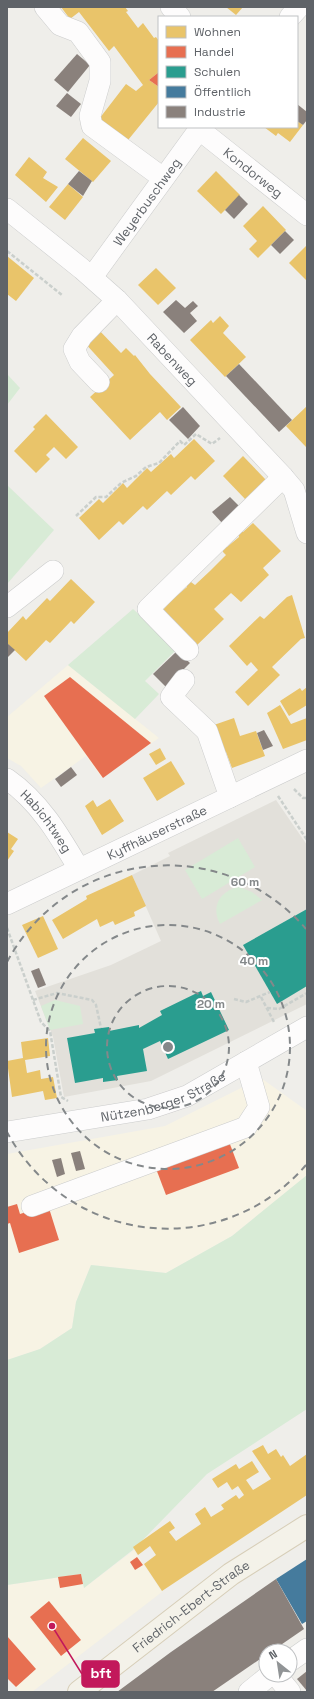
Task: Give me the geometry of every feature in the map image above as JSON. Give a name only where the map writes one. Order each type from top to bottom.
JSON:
[{"type":"main road","name":"Friedrich-Ebert-Straße","points":[[79,1692],[231,1574],[307,1526]]},
{"type":"street","points":[[44,7],[60,25],[78,32],[100,62],[100,81],[90,116],[92,126],[163,178]]},
{"type":"street","points":[[171,7],[179,16]]},
{"type":"street","points":[[291,16],[299,7]]},
{"type":"street","name":"Weyerbuschweg","points":[[92,277],[200,128]]},
{"type":"street","name":"Kondorweg","points":[[200,128],[307,215]]},
{"type":"street","name":"Rabenweg","points":[[7,209],[92,277],[116,300],[235,427],[295,482],[307,533]]},
{"type":"street","points":[[99,382],[80,362],[74,349],[82,336],[116,300]]},
{"type":"street","points":[[188,650],[148,609],[295,482]]},
{"type":"street","points":[[7,607],[53,571]]},
{"type":"street","points":[[184,680],[171,697],[207,731],[230,797]]},
{"type":"street","name":"Kyffhäuserstraße","points":[[7,904],[307,760]]},
{"type":"street","name":"Habichtweg","points":[[7,779],[19,787],[45,814],[79,869]]},
{"type":"street","name":"Nützenberger Straße","points":[[7,1132],[148,1109],[187,1096],[307,1027]]},
{"type":"street","points":[[32,1206],[246,1127],[259,1107],[246,1062]]},
{"type":"street","points":[[298,1655],[307,1649]]},
{"type":"street","points":[[249,1692],[260,1683]]},
{"type":"street","points":[[283,1683],[290,1692]]},
{"type":"path","points":[[7,250],[62,295]]},
{"type":"path","points":[[76,516],[96,497],[106,497],[121,483],[136,476],[146,467],[159,463],[180,441],[184,445],[196,434],[212,444],[235,427]]},
{"type":"path","points":[[266,779],[307,840]]},
{"type":"path","points":[[7,928],[41,1022],[50,1031],[61,1097],[69,1101]]},
{"type":"path","points":[[234,999],[246,1002],[270,992]]},
{"type":"path","points":[[33,1000],[57,993],[92,1000],[96,1005],[101,1028]]},
{"type":"path","points":[[267,1008],[279,1009],[307,993]]},
{"type":"path","points":[[261,997],[273,1019]]},
{"type":"shaded area","points":[[68,665],[159,738],[102,778],[86,756],[41,788],[21,766],[7,758],[7,717]]},
{"type":"shaded area","points":[[276,800],[307,845],[307,1004],[151,1081],[64,1097],[53,1037],[35,991],[111,965],[161,941],[132,875],[170,856],[168,853]]},
{"type":"shaded area","points":[[261,1078],[307,1111],[306,1176],[232,1236],[166,1273],[91,1265],[76,1302],[72,1328],[40,1349],[7,1360],[7,1154],[165,1126]]},
{"type":"shaded area","points":[[134,1550],[162,1592],[32,1692],[20,1692],[7,1678],[7,1585],[81,1574],[84,1588]]},
{"type":"green space","points":[[7,374],[20,388],[7,405]]},
{"type":"green space","points":[[7,485],[54,530],[7,584]]},
{"type":"green space","points":[[133,609],[177,649],[145,681],[159,694],[135,719],[68,665]]},
{"type":"green space","points":[[238,838],[255,867],[202,899],[185,870]]},
{"type":"green space","points":[[239,887],[252,892],[262,900],[220,924],[216,912],[219,901],[226,892]]},
{"type":"green space","points":[[55,1000],[80,1006],[83,1024],[50,1030],[41,1006]]},
{"type":"green space","points":[[307,1175],[307,1409],[207,1474],[134,1549],[84,1588],[81,1574],[7,1585],[7,1360],[40,1349],[72,1328],[76,1302],[91,1265],[166,1273],[232,1236]]},
{"type":"building: Wohnen","points":[[61,7],[125,7],[128,11],[126,12],[138,28],[143,23],[154,38],[156,37],[158,40],[158,73],[149,80],[158,86],[158,103],[124,145],[96,123],[126,84],[136,91],[143,85],[114,46],[109,51],[79,12],[70,19]]},
{"type":"building: Wohnen","points":[[226,7],[243,7],[236,15]]},
{"type":"building: Wohnen","points":[[298,122],[303,125],[290,142],[278,133],[276,136],[265,128],[298,128]]},
{"type":"building: Wohnen","points":[[83,138],[111,161],[93,182],[65,159]]},
{"type":"building: Wohnen","points":[[29,157],[47,172],[43,178],[58,187],[46,202],[15,175]]},
{"type":"building: Wohnen","points":[[216,171],[240,195],[221,214],[197,191]]},
{"type":"building: Wohnen","points":[[68,184],[83,197],[65,220],[49,207]]},
{"type":"building: Wohnen","points":[[263,206],[286,230],[258,258],[249,249],[257,241],[243,226]]},
{"type":"building: Wohnen","points":[[307,245],[307,281],[289,263]]},
{"type":"building: Wohnen","points":[[7,256],[34,278],[16,301],[7,294]]},
{"type":"building: Wohnen","points":[[156,268],[176,288],[158,305],[138,285]]},
{"type":"building: Wohnen","points":[[220,316],[229,326],[223,333],[246,357],[225,377],[190,340],[211,320],[213,323]]},
{"type":"building: Wohnen","points":[[97,328],[121,353],[126,348],[134,356],[135,355],[150,374],[181,407],[167,420],[160,412],[130,440],[90,397],[114,375],[83,341]]},
{"type":"building: Wohnen","points":[[307,406],[307,446],[306,447],[286,426]]},
{"type":"building: Wohnen","points":[[46,414],[78,447],[66,459],[54,447],[46,455],[50,459],[36,473],[14,451],[35,429],[33,427]]},
{"type":"building: Wohnen","points":[[194,439],[215,461],[195,480],[191,476],[171,495],[167,491],[147,510],[143,506],[123,525],[119,521],[99,540],[79,518],[99,499],[103,503],[123,483],[127,488],[147,468],[151,472],[171,454],[174,458]]},
{"type":"building: Wohnen","points":[[243,456],[266,480],[246,500],[223,476]]},
{"type":"building: Wohnen","points":[[253,523],[281,551],[263,568],[269,575],[241,602],[231,593],[214,609],[224,619],[195,647],[161,612],[171,601],[171,597],[175,597],[187,587],[187,582],[191,582],[195,585],[210,571],[226,555],[223,552],[223,547],[227,547],[239,537],[238,532],[243,532]]},
{"type":"building: Wohnen","points":[[71,579],[95,602],[74,624],[71,621],[50,643],[46,640],[26,661],[7,643],[7,633],[23,616],[26,620],[47,598],[50,601]]},
{"type":"building: Wohnen","points":[[292,595],[305,638],[301,639],[272,667],[280,675],[248,706],[235,692],[258,670],[251,662],[247,666],[229,646],[260,616],[264,619],[287,597]]},
{"type":"building: Wohnen","points":[[307,687],[307,705],[289,716],[280,701],[300,688],[302,691]]},
{"type":"building: Wohnen","points":[[280,705],[291,724],[307,718],[307,740],[283,749],[267,713]]},
{"type":"building: Wohnen","points":[[234,718],[240,736],[256,731],[265,756],[232,768],[226,752],[221,754],[211,726]]},
{"type":"building: Wohnen","points":[[160,748],[166,759],[156,765],[149,754]]},
{"type":"building: Wohnen","points":[[171,761],[185,784],[157,801],[143,778]]},
{"type":"building: Wohnen","points":[[110,799],[124,821],[102,835],[85,806],[93,800],[97,807]]},
{"type":"building: Wohnen","points":[[7,832],[18,839],[11,849],[14,851],[7,861]]},
{"type":"building: Wohnen","points":[[132,875],[146,906],[134,912],[135,916],[115,925],[113,921],[100,927],[97,919],[63,939],[52,920],[87,899],[86,896]]},
{"type":"building: Wohnen","points":[[43,916],[58,949],[38,958],[22,925]]},
{"type":"building: Wohnen","points":[[48,1038],[50,1056],[25,1060],[27,1073],[40,1070],[41,1079],[53,1077],[57,1098],[45,1100],[43,1091],[12,1097],[7,1061],[23,1058],[21,1042]]},
{"type":"building: Wohnen","points":[[263,1445],[268,1454],[276,1449],[281,1457],[283,1455],[290,1466],[307,1454],[307,1495],[162,1591],[144,1564],[156,1555],[150,1546],[138,1555],[133,1547],[170,1521],[175,1528],[169,1532],[176,1541],[201,1524],[195,1514],[205,1507],[211,1517],[224,1509],[221,1505],[236,1495],[239,1499],[244,1495],[238,1486],[232,1490],[227,1482],[218,1488],[212,1479],[236,1464],[239,1469],[252,1461],[259,1472],[246,1480],[253,1490],[271,1479],[252,1451]]},
{"type":"building: Handel","points":[[158,73],[158,86],[149,80]]},
{"type":"building: Handel","points":[[70,677],[151,743],[103,778],[44,696]]},
{"type":"building: Handel","points":[[228,1139],[239,1168],[166,1195],[155,1166]]},
{"type":"building: Handel","points":[[17,1204],[20,1214],[48,1205],[59,1240],[19,1253],[10,1223],[7,1224],[7,1207]]},
{"type":"building: Handel","points":[[137,1557],[143,1565],[135,1570],[130,1562]]},
{"type":"building: Handel","points":[[81,1574],[83,1584],[60,1588],[58,1577]]},
{"type":"building: Handel","points":[[49,1601],[81,1640],[61,1656],[30,1617]]},
{"type":"building: Handel","points":[[7,1636],[36,1669],[16,1687],[7,1678]]},
{"type":"building: Schulen","points":[[307,909],[307,986],[277,1004],[243,945]]},
{"type":"building: Schulen","points":[[201,991],[203,996],[211,992],[229,1030],[168,1059],[160,1041],[143,1049],[147,1071],[117,1076],[118,1080],[103,1082],[103,1078],[75,1083],[67,1038],[95,1033],[94,1029],[109,1027],[109,1031],[139,1025],[139,1028],[162,1015],[160,1011]]},
{"type":"building: Öffentlich","points":[[307,1559],[307,1621],[302,1624],[276,1579]]},
{"type":"building: Industrie","points":[[77,54],[90,65],[68,92],[54,80]]},
{"type":"building: Industrie","points":[[67,93],[81,104],[71,117],[56,106]]},
{"type":"building: Industrie","points":[[298,105],[307,112],[307,120],[303,125],[298,122]]},
{"type":"building: Industrie","points":[[79,171],[92,181],[83,196],[68,184]]},
{"type":"building: Industrie","points":[[239,195],[248,204],[234,219],[225,210]]},
{"type":"building: Industrie","points":[[285,231],[294,240],[280,254],[271,245]]},
{"type":"building: Industrie","points":[[176,300],[185,308],[193,301],[198,306],[190,313],[197,321],[184,333],[163,312]]},
{"type":"building: Industrie","points":[[239,364],[292,420],[279,432],[226,376]]},
{"type":"building: Industrie","points":[[183,407],[200,426],[188,439],[169,420]]},
{"type":"building: Industrie","points":[[230,497],[240,507],[223,524],[212,512]]},
{"type":"building: Industrie","points":[[7,643],[15,650],[7,658]]},
{"type":"building: Industrie","points":[[177,651],[190,663],[166,687],[153,674]]},
{"type":"building: Industrie","points":[[264,730],[273,746],[263,750],[257,733]]},
{"type":"building: Industrie","points":[[71,767],[77,775],[61,787],[55,779]]},
{"type":"building: Industrie","points":[[39,968],[46,985],[38,988],[31,971]]},
{"type":"building: Industrie","points":[[80,1151],[85,1169],[76,1171],[71,1153]]},
{"type":"building: Industrie","points":[[61,1158],[65,1174],[57,1177],[52,1160]]},
{"type":"building: Industrie","points":[[276,1579],[304,1629],[284,1643],[258,1643],[258,1660],[212,1692],[117,1692],[171,1652]]},
{"type":"building: Industrie","points":[[307,1671],[307,1691],[298,1680],[298,1678]]},
{"type":"place","name":"bft","points":[[52,1626]]}]
